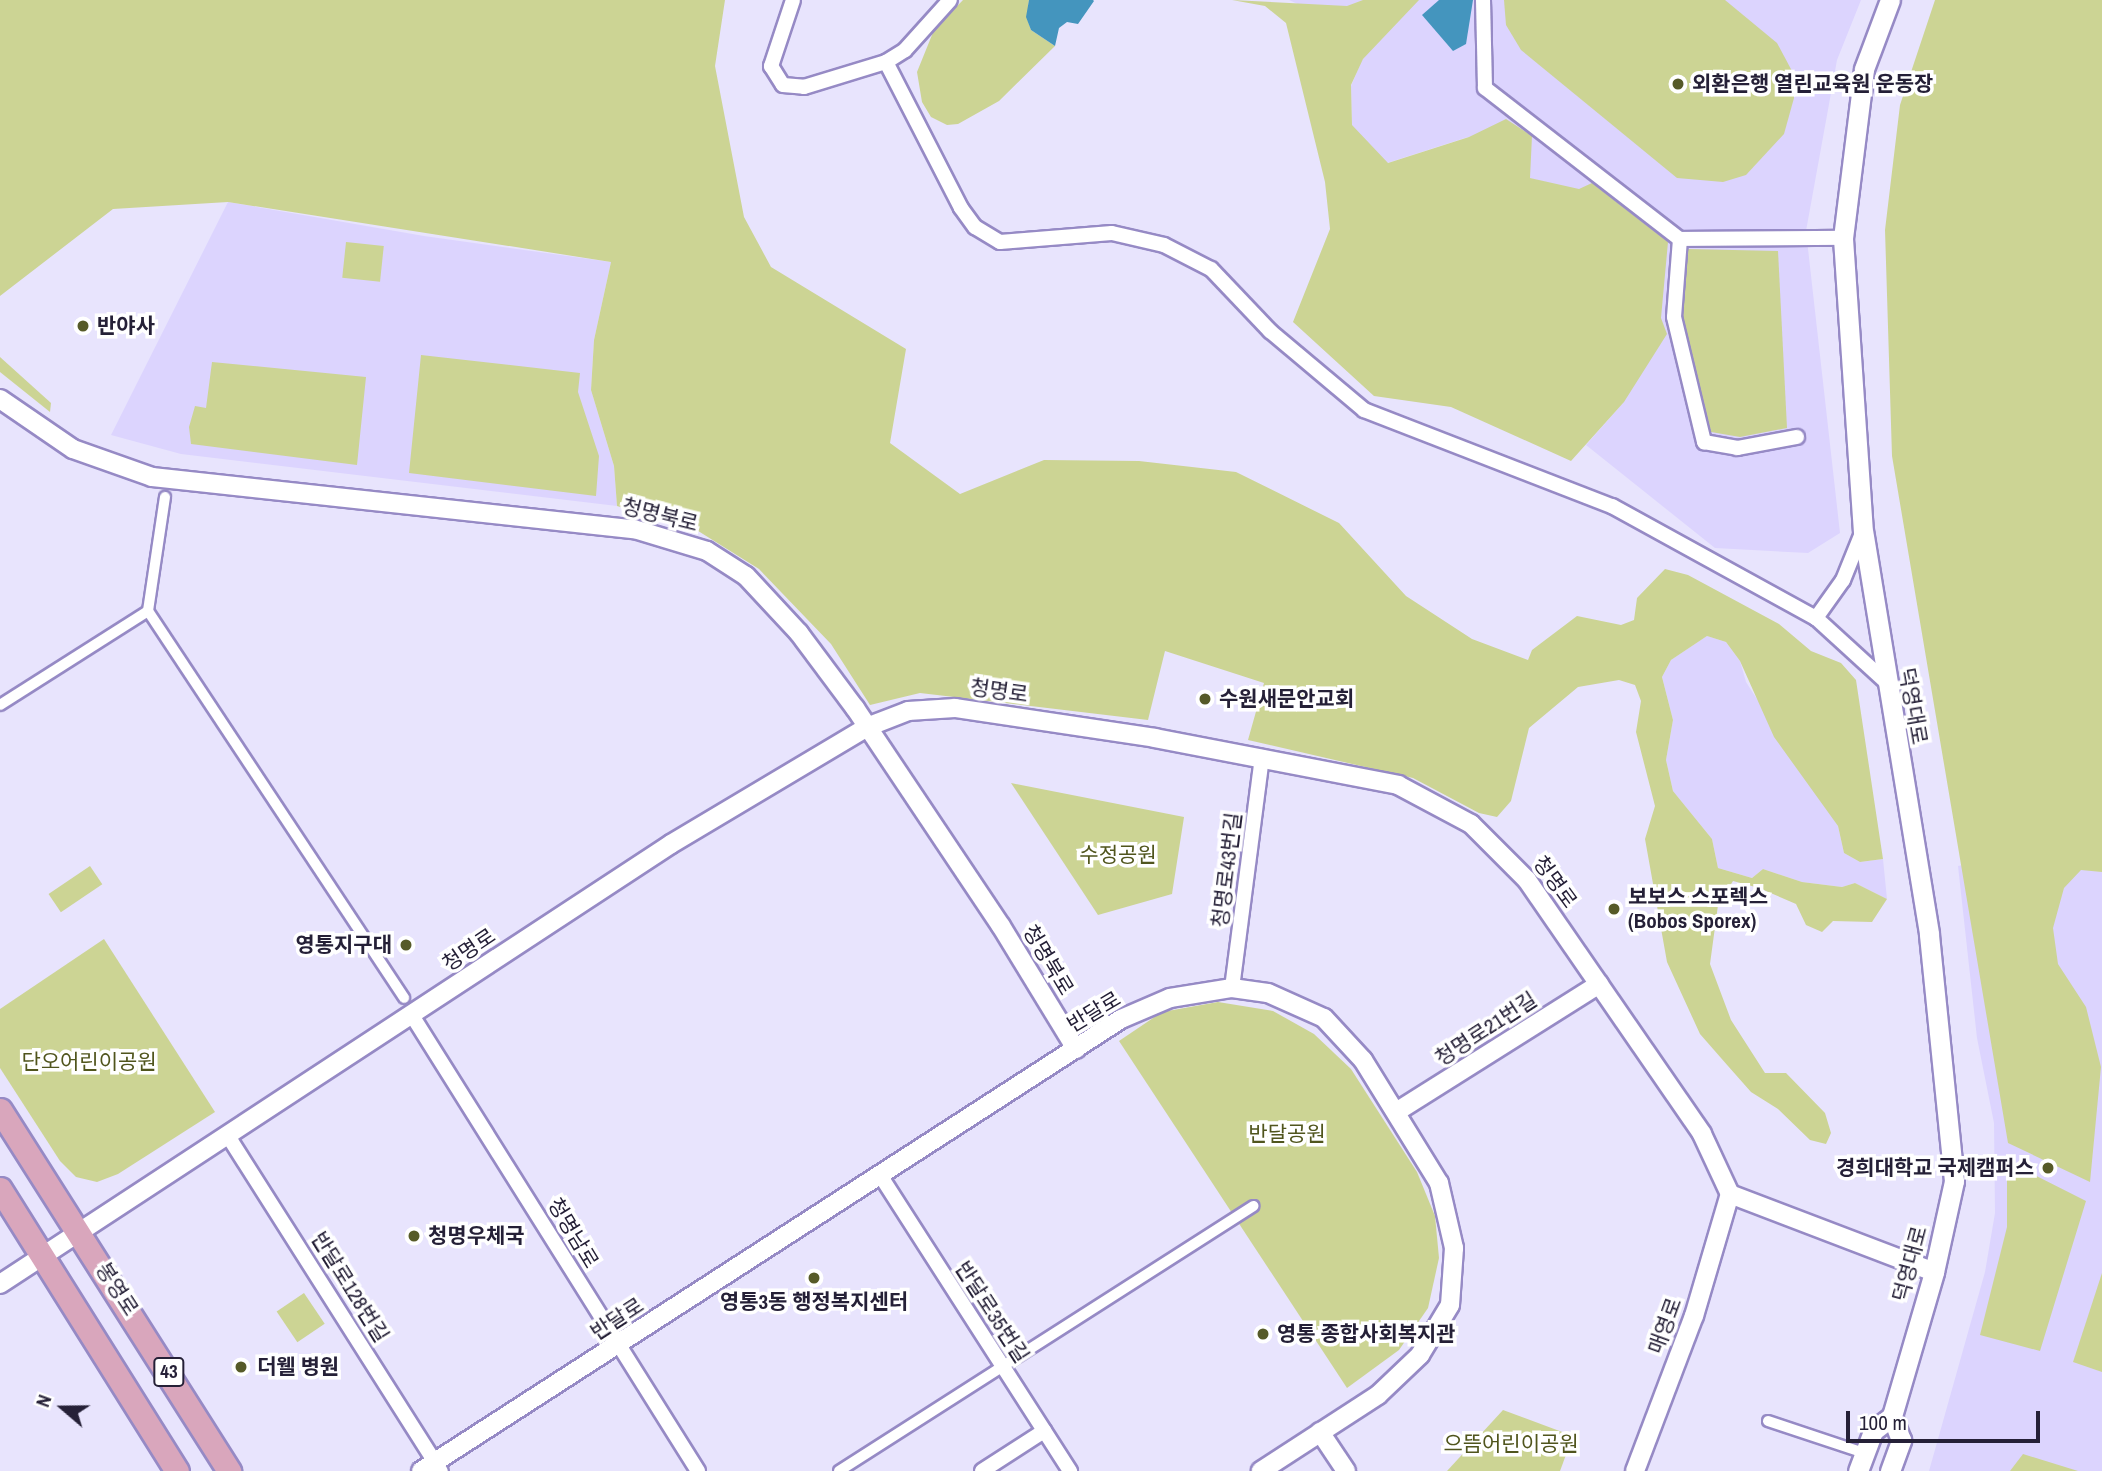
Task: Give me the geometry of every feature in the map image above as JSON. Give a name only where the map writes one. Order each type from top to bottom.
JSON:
[{"type":"main road","name":"덕영대로","points":[[1890,0],[1864,69],[1843,238],[1863,531],[1929,933],[1951,1126],[1954,1181],[1934,1272],[1892,1416],[1900,1440],[1890,1471]]},
{"type":"main road","name":"봉영로","points":[[0,1110],[229,1471]]},
{"type":"main road","name":"43","points":[[0,1189],[177,1471]]},
{"type":"main road","name":"덕영대로","points":[[1861,1462],[1873,1431],[1892,1416]]},
{"type":"street","points":[[793,0],[771,65],[783,85],[804,87],[886,62],[905,50],[950,0]]},
{"type":"street","points":[[1483,0],[1485,88],[1680,239],[1843,238]]},
{"type":"street","points":[[886,62],[961,208],[983,232],[1000,242],[1112,233],[1172,249],[1222,278],[1270,331],[1364,410],[1612,506],[1816,618],[1886,682]]},
{"type":"street","points":[[1680,239],[1674,317],[1704,442],[1737,448],[1797,437]]},
{"type":"street","name":"청명북로","points":[[0,399],[73,449],[152,477],[623,528],[696,546],[746,576],[799,633],[867,727],[1001,926],[1076,1049]]},
{"type":"street","points":[[165,497],[148,611],[404,999]]},
{"type":"street","points":[[1816,618],[1843,580],[1863,531]]},
{"type":"street","points":[[0,705],[148,611]]},
{"type":"street","name":"청명로","points":[[0,1284],[78,1231],[413,1017],[671,844],[867,727],[908,711],[955,708],[1262,757],[1398,785],[1471,824],[1527,880],[1702,1134],[1730,1194]]},
{"type":"street","name":"청명로43번길","points":[[1232,988],[1262,757]]},
{"type":"street","name":"청명로21번길","points":[[1396,1112],[1599,984]]},
{"type":"street","name":"반달로","points":[[432,1468],[1121,1019],[1170,998],[1232,988],[1268,993],[1324,1018],[1363,1060],[1439,1183],[1454,1248],[1450,1305],[1420,1355],[1378,1395],[1261,1471]]},
{"type":"street","name":"청명남로","points":[[413,1017],[698,1471]]},
{"type":"street","name":"반달로128번길","points":[[228,1136],[432,1468]]},
{"type":"street","name":"반달로35번길","points":[[880,1175],[1070,1471]]},
{"type":"street","points":[[1730,1194],[1934,1272]]},
{"type":"street","name":"매영로","points":[[1635,1471],[1694,1316],[1730,1194]]},
{"type":"street","points":[[839,1471],[1253,1206]]},
{"type":"street","points":[[1768,1421],[1861,1462]]},
{"type":"street","points":[[982,1471],[1044,1431]]},
{"type":"street","points":[[1320,1432],[1346,1471]]},
{"type":"shaded area","points":[[1289,0],[1861,0],[1837,60],[1806,231],[1840,533],[1808,553],[1715,548],[1586,445],[1623,403],[1578,190],[1529,178],[1468,137],[1387,163],[1352,126],[1351,86],[1362,60],[1378,41]]},
{"type":"shaded area","points":[[228,202],[424,236],[611,262],[594,340],[591,390],[614,466],[617,506],[181,454],[111,435]]},
{"type":"shaded area","points":[[1707,636],[1726,642],[1740,661],[1746,682],[1838,826],[1844,853],[1860,862],[1883,859],[1887,899],[1855,883],[1842,887],[1802,882],[1763,869],[1752,878],[1718,868],[1712,839],[1673,791],[1666,760],[1673,720],[1662,677],[1671,660]]},
{"type":"shaded area","name":"경희대학교 국제캠퍼스","points":[[2102,838],[2102,1471],[1929,1471],[1985,1272],[1995,1213],[1994,1123],[1977,1038],[1958,866]]},
{"type":"green space","points":[[0,0],[725,0],[715,66],[744,217],[771,267],[906,349],[890,443],[960,494],[1044,460],[1139,461],[1236,472],[1339,523],[1406,596],[1472,639],[1528,660],[1532,650],[1577,616],[1621,625],[1634,620],[1637,598],[1665,569],[1688,575],[1779,624],[1811,651],[1841,663],[1856,680],[1883,859],[1860,862],[1844,853],[1838,826],[1774,737],[1740,661],[1726,642],[1707,636],[1671,660],[1662,677],[1673,720],[1666,760],[1673,791],[1712,839],[1718,868],[1752,878],[1763,869],[1802,882],[1842,887],[1855,883],[1887,899],[1872,922],[1833,921],[1822,932],[1806,925],[1796,904],[1759,888],[1733,881],[1718,905],[1710,964],[1731,1020],[1765,1073],[1786,1073],[1825,1113],[1831,1133],[1826,1144],[1810,1140],[1778,1109],[1751,1092],[1700,1034],[1667,962],[1645,839],[1655,806],[1636,732],[1641,701],[1635,685],[1619,680],[1578,687],[1529,728],[1511,801],[1497,817],[1479,813],[1413,778],[1248,740],[1264,683],[1165,651],[1148,720],[920,693],[870,705],[831,644],[759,569],[695,529],[617,506],[614,466],[591,390],[594,340],[611,262],[228,202],[113,209],[0,296]]},
{"type":"green space","points":[[963,0],[1029,0],[1027,18],[1031,30],[1055,46],[999,101],[958,124],[947,125],[931,117],[922,102],[917,72],[934,30]]},
{"type":"green space","points":[[1232,0],[1347,6],[1363,0],[1419,0],[1363,59],[1351,85],[1352,125],[1388,163],[1469,137],[1506,119],[1532,136],[1530,178],[1579,189],[1592,183],[1668,242],[1661,318],[1667,334],[1624,402],[1571,461],[1451,407],[1374,396],[1293,322],[1330,229],[1325,182],[1286,23],[1265,6]]},
{"type":"green space","name":"외환은행 열린교육원 운동장","points":[[1504,0],[1725,0],[1777,43],[1792,71],[1794,98],[1784,134],[1746,175],[1723,182],[1677,178],[1521,50],[1506,25]]},
{"type":"green space","points":[[1935,0],[2102,0],[2102,872],[2081,870],[2064,888],[2053,928],[2058,964],[2086,1007],[2101,1067],[2090,1182],[2008,1143],[1892,456],[1885,230],[1900,105]]},
{"type":"green space","points":[[346,242],[384,246],[380,282],[342,278]]},
{"type":"green space","points":[[1688,249],[1778,251],[1787,428],[1740,437],[1711,432],[1682,314]]},
{"type":"green space","points":[[421,355],[580,373],[578,392],[599,456],[596,496],[409,473]]},
{"type":"green space","points":[[0,357],[51,403],[50,412],[0,372]]},
{"type":"green space","points":[[212,362],[366,377],[357,465],[191,444],[189,427],[195,406],[206,408]]},
{"type":"green space","name":"수정공원","points":[[1011,783],[1184,817],[1172,894],[1098,915]]},
{"type":"green space","points":[[90,866],[102,884],[61,912],[49,894]]},
{"type":"green space","name":"단오어린이공원","points":[[104,939],[215,1112],[118,1174],[97,1182],[76,1177],[60,1161],[0,1068],[0,1009]]},
{"type":"green space","name":"반달공원","points":[[1218,1002],[1273,1011],[1314,1034],[1351,1069],[1417,1172],[1435,1216],[1439,1258],[1428,1308],[1399,1350],[1347,1388],[1119,1041],[1162,1012]]},
{"type":"green space","points":[[2007,1161],[2086,1201],[2040,1351],[1980,1335],[2007,1227]]},
{"type":"green space","points":[[2102,1273],[2102,1372],[2073,1362]]},
{"type":"green space","points":[[304,1293],[325,1324],[297,1342],[277,1311]]},
{"type":"green space","name":"으뜸어린이공원","points":[[1503,1410],[1573,1436],[1560,1471],[1447,1471]]},
{"type":"green space","points":[[2023,1454],[2078,1471],[2010,1471]]},
{"type":"water","points":[[1029,0],[1094,1],[1078,24],[1067,22],[1059,28],[1055,46],[1031,30],[1026,17]]},
{"type":"water","points":[[1439,0],[1473,0],[1466,44],[1453,51],[1422,15]]},
{"type":"place","name":"외환은행 열린교육원 운동장","points":[[1678,84]]},
{"type":"place","name":"반야사","points":[[83,326]]},
{"type":"place","name":"수원새문안교회","points":[[1205,699]]},
{"type":"place","name":"보보스 스포렉스 (Bobos Sporex)","points":[[1614,909]]},
{"type":"place","name":"영통지구대","points":[[406,945]]},
{"type":"place","name":"경희대학교 국제캠퍼스","points":[[2048,1168]]},
{"type":"place","name":"청명우체국","points":[[414,1236]]},
{"type":"place","name":"영통3동 행정복지센터","points":[[814,1278]]},
{"type":"place","name":"영통 종합사회복지관","points":[[1263,1334]]},
{"type":"place","name":"더웰 병원","points":[[241,1367]]}]
